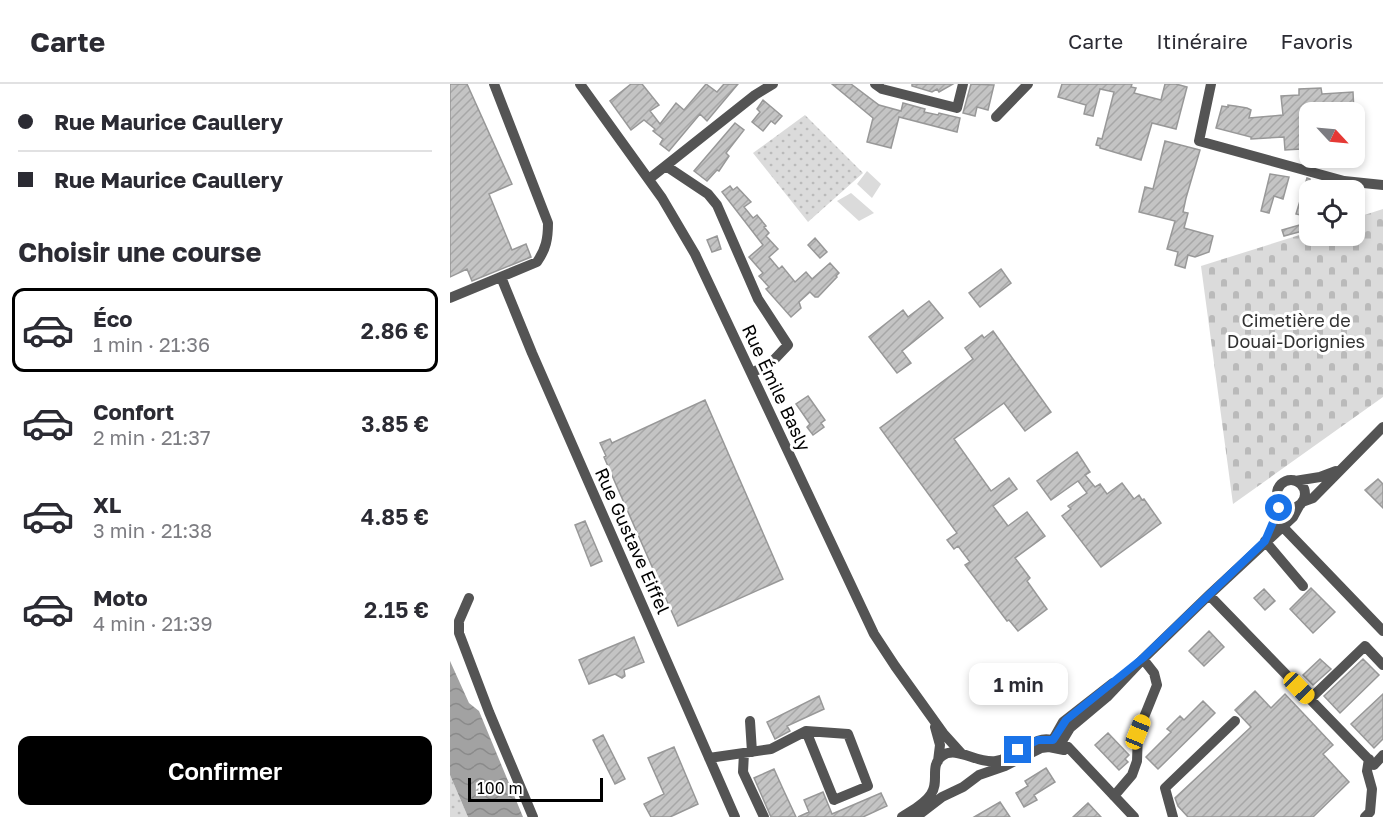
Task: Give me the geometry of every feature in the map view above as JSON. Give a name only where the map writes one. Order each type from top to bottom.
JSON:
[{"type":"street","points":[[450,298],[537,262],[544,252],[548,223],[494,84]]},
{"type":"street","name":"Rue Émile Basly","points":[[580,84],[649,178],[695,254],[868,622],[888,656],[947,739],[964,755]]},
{"type":"street","points":[[649,178],[755,95],[773,84]]},
{"type":"street","points":[[875,84],[882,88],[957,108],[963,84]]},
{"type":"street","points":[[996,117],[1028,84]]},
{"type":"street","points":[[1211,84],[1199,141],[1344,181],[1383,185]]},
{"type":"street","name":"Rue Émile Basly","points":[[666,166],[708,194],[717,205],[758,299],[788,345],[770,364],[751,373]]},
{"type":"street","name":"Rue Gustave Eiffel","points":[[501,276],[532,353],[734,817]]},
{"type":"street","points":[[1279,502],[1288,508],[1313,498],[1339,469],[1381,432]]},
{"type":"street","points":[[1339,469],[1320,477],[1288,481],[1279,486],[1277,494],[1279,524],[1383,631]]},
{"type":"street","points":[[916,817],[979,775],[1005,766],[1036,750],[1055,745],[1067,730],[1114,690],[1143,658],[1265,541],[1279,524],[1294,516],[1305,496],[1304,489],[1294,481]]},
{"type":"street","points":[[1265,541],[1303,586]]},
{"type":"street","points":[[1209,595],[1374,765],[1383,755]]},
{"type":"street","points":[[469,598],[459,621],[459,633],[533,817]]},
{"type":"street","points":[[1310,699],[1365,646],[1383,665]]},
{"type":"street","points":[[1114,796],[1132,775],[1137,760],[1138,732],[1157,685],[1154,673],[1143,658]]},
{"type":"street","name":"Rue Émile Basly","points":[[930,713],[939,741],[938,761]]},
{"type":"street","points":[[750,721],[748,752],[743,772],[764,817]]},
{"type":"street","points":[[1173,817],[1165,788],[1235,721]]},
{"type":"street","points":[[709,758],[771,749],[806,732],[848,734],[868,786],[834,800],[806,732]]},
{"type":"street","points":[[902,817],[929,798],[935,787],[935,770],[938,761],[947,753],[955,752],[980,761],[995,761],[1006,758],[1034,741],[1055,745],[1077,758],[1134,817]]},
{"type":"street","points":[[964,755],[972,767],[969,782]]},
{"type":"street","points":[[1365,817],[1370,812],[1372,789],[1367,771],[1368,759]]},
{"type":"street","points":[[936,778],[942,786],[955,790]]},
{"type":"green space","points":[[805,115],[863,173],[808,222],[753,153]]},
{"type":"green space","points":[[867,171],[881,184],[872,198],[857,184]]},
{"type":"green space","points":[[851,193],[874,213],[859,221],[837,201]]},
{"type":"green space","name":"Cimetière de Douai-Dorignies","points":[[1383,209],[1383,397],[1233,504],[1201,266],[1299,235],[1299,246],[1365,246],[1365,215]]},
{"type":"green space","points":[[450,775],[468,817],[450,817]]},
{"type":"water","points":[[450,661],[469,703],[479,711],[523,817],[468,817],[450,775]]},
{"type":"building","points":[[450,84],[467,84],[512,184],[489,194],[512,250],[526,244],[531,257],[472,281],[467,269],[450,277]]},
{"type":"building","points":[[631,84],[642,84],[659,105],[650,111],[660,124],[676,103],[684,110],[706,84],[717,92],[724,84],[738,84],[707,121],[700,114],[669,151],[660,144],[663,139],[653,131],[655,129],[644,120],[631,130],[610,101]]},
{"type":"building","points":[[832,84],[851,84],[879,105],[901,111],[903,103],[925,109],[924,112],[960,118],[957,132],[899,117],[891,148],[867,142],[873,118]]},
{"type":"building","points":[[912,84],[953,84],[939,92],[937,89],[932,92],[912,86]]},
{"type":"building","points":[[971,84],[994,85],[988,110],[977,107],[975,116],[963,113]]},
{"type":"building","points":[[1062,84],[1132,84],[1131,87],[1136,88],[1134,93],[1161,100],[1165,84],[1187,87],[1176,129],[1152,123],[1141,160],[1096,145],[1098,138],[1102,139],[1114,92],[1100,89],[1093,116],[1084,114],[1086,105],[1058,97]]},
{"type":"building","points":[[1321,88],[1322,94],[1353,92],[1354,102],[1299,102],[1299,149],[1285,150],[1284,137],[1251,139],[1251,137],[1216,128],[1222,106],[1247,108],[1251,110],[1249,118],[1283,115],[1281,96],[1299,95],[1299,89]]},
{"type":"building","points":[[763,100],[782,116],[775,124],[771,121],[763,131],[752,122],[760,112],[757,109]]},
{"type":"building","points":[[735,123],[744,130],[726,153],[729,156],[719,171],[717,170],[707,181],[694,171]]},
{"type":"building","points":[[1165,141],[1200,150],[1183,212],[1188,213],[1184,228],[1213,236],[1209,252],[1195,257],[1188,255],[1185,268],[1175,265],[1178,252],[1167,249],[1175,221],[1139,212],[1145,187],[1153,189]]},
{"type":"building","points":[[1270,174],[1289,177],[1283,199],[1274,196],[1269,213],[1261,211]]},
{"type":"building","points":[[730,186],[733,190],[737,187],[751,202],[744,207],[753,218],[757,215],[766,226],[764,227],[769,233],[766,236],[778,249],[769,257],[779,269],[782,266],[795,282],[806,272],[812,279],[830,263],[839,273],[818,297],[810,292],[799,302],[801,308],[791,317],[766,289],[769,287],[759,276],[763,273],[749,257],[763,245],[722,192]]},
{"type":"building","points":[[1299,225],[1299,232],[1284,236],[1282,230]]},
{"type":"building","points":[[717,236],[721,249],[712,252],[707,240]]},
{"type":"building","points":[[815,238],[827,252],[820,258],[808,245]]},
{"type":"building","points":[[1001,269],[1011,283],[980,307],[969,293]]},
{"type":"building","points":[[929,301],[943,318],[902,351],[911,363],[897,373],[869,337],[903,310],[908,317]]},
{"type":"building","points":[[993,331],[1051,412],[1025,431],[1004,403],[954,439],[991,491],[1009,478],[1017,489],[993,506],[1008,526],[1027,512],[1045,536],[1015,558],[1030,578],[1027,581],[1047,609],[1018,631],[1009,620],[1007,621],[965,565],[970,562],[958,546],[954,549],[947,540],[957,533],[880,428],[973,359],[965,348],[982,335],[984,338]]},
{"type":"building","points":[[808,396],[825,420],[821,423],[824,427],[813,435],[807,427],[810,424],[796,404]]},
{"type":"building","points":[[705,400],[783,579],[678,626],[604,457],[606,456],[600,443],[610,439],[612,443]]},
{"type":"building","points":[[1077,452],[1090,472],[1085,475],[1095,487],[1100,484],[1107,494],[1122,483],[1134,499],[1139,495],[1142,500],[1144,499],[1161,523],[1101,567],[1062,516],[1071,509],[1068,506],[1087,493],[1078,481],[1051,500],[1037,481]]},
{"type":"building","points":[[1378,479],[1383,484],[1383,508],[1365,490]]},
{"type":"building","points":[[585,521],[602,561],[591,566],[575,525]]},
{"type":"building","points":[[1311,588],[1335,612],[1313,633],[1290,609]]},
{"type":"building","points":[[1264,589],[1275,601],[1265,610],[1254,598]]},
{"type":"building","points":[[1209,631],[1224,647],[1204,666],[1189,651]]},
{"type":"building","points":[[634,637],[644,662],[624,670],[625,676],[622,678],[615,674],[589,684],[579,660]]},
{"type":"building","points":[[1320,659],[1331,669],[1313,685],[1303,675]]},
{"type":"building","points":[[1363,659],[1379,675],[1340,713],[1324,696]]},
{"type":"building","points":[[1255,691],[1271,708],[1285,694],[1333,745],[1323,754],[1349,782],[1313,817],[1188,817],[1178,806],[1175,798],[1251,727],[1235,710]]},
{"type":"building","points":[[1383,694],[1383,739],[1374,748],[1351,724]]},
{"type":"building","points":[[819,696],[824,709],[787,726],[790,731],[775,739],[767,722]]},
{"type":"building","points":[[1203,701],[1215,713],[1158,769],[1146,757],[1171,732],[1167,729],[1180,716],[1184,720]]},
{"type":"building","points":[[1108,733],[1129,755],[1125,759],[1128,762],[1119,770],[1095,745]]},
{"type":"building","points":[[603,735],[625,779],[615,784],[593,740]]},
{"type":"building","points":[[674,747],[698,804],[670,817],[651,817],[644,804],[664,794],[648,758]]},
{"type":"building","points":[[1046,768],[1055,782],[1034,795],[1037,800],[1024,807],[1016,793],[1028,786],[1025,781]]},
{"type":"building","points":[[774,769],[796,817],[771,817],[754,778]]},
{"type":"building","points":[[823,792],[832,814],[881,793],[887,806],[863,817],[798,817],[809,812],[804,800]]},
{"type":"building","points":[[1000,802],[1010,817],[974,817]]},
{"type":"building","points":[[1088,803],[1101,817],[1073,817]]},
{"type":"route","points":[[1018,750],[1034,741],[1053,740],[1066,720],[1143,658],[1265,541],[1279,508]]}]
